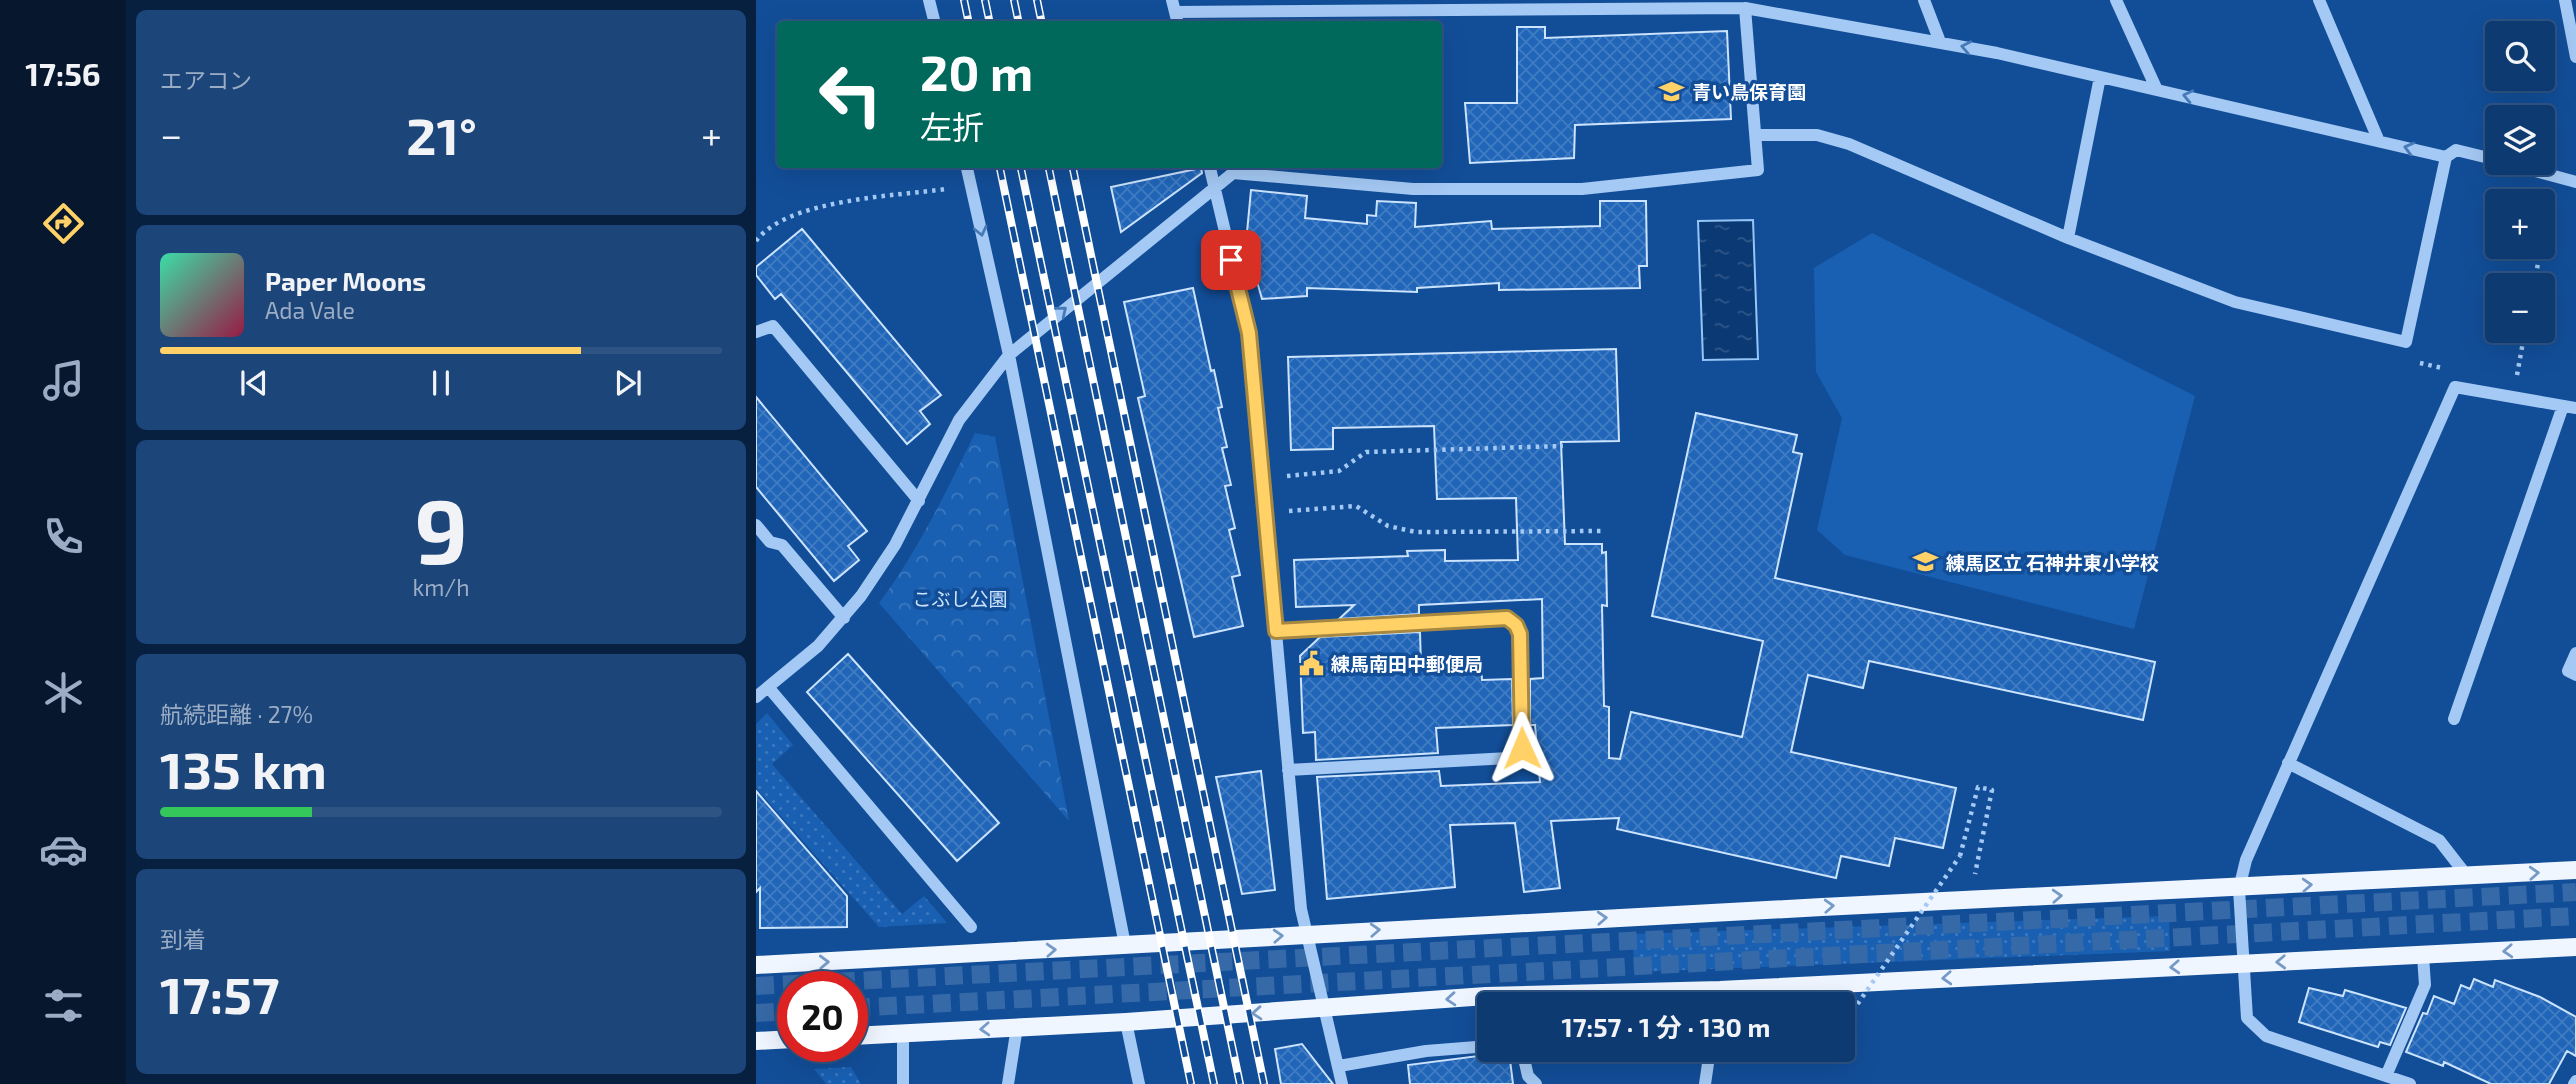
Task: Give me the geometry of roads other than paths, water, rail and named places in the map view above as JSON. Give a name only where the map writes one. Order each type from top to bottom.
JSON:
[{"type":"main road","points":[[756,965],[1307,934],[2576,870]]},
{"type":"main road","points":[[1796,992],[2243,963],[2576,947]]},
{"type":"main road","points":[[868,1035],[1126,1022],[1477,997]]},
{"type":"main road","points":[[756,1041],[777,1040]]},
{"type":"street","points":[[929,0],[934,21]]},
{"type":"street","points":[[1924,0],[1940,41]]},
{"type":"street","points":[[2116,0],[2157,90]]},
{"type":"street","points":[[2319,0],[2378,139]]},
{"type":"street","points":[[2565,0],[2576,57]]},
{"type":"street","points":[[1175,12],[1729,4],[1940,41],[2378,139],[2446,157]]},
{"type":"street","points":[[756,697],[817,646],[844,618],[895,545],[959,420],[1009,355],[1214,186],[1233,173],[1413,189],[1583,189],[1758,170],[1745,8]]},
{"type":"street","points":[[2068,238],[2100,76]]},
{"type":"street","points":[[1757,135],[1817,135],[1849,145],[2068,238],[2235,302],[2406,342],[2446,157],[2456,150],[2485,157]]},
{"type":"street","points":[[967,168],[1009,355],[1125,945]]},
{"type":"street","points":[[1210,168],[1249,333],[1301,909],[1342,1084]]},
{"type":"street","points":[[2555,175],[2576,182]]},
{"type":"street","points":[[756,332],[773,326],[919,501]]},
{"type":"street","points":[[2410,1084],[2266,1036],[2247,1018],[2239,889],[2246,860],[2455,387],[2570,407],[2454,719]]},
{"type":"street","points":[[756,525],[770,542],[782,545],[844,618]]},
{"type":"street","points":[[1276,631],[1507,618],[1516,625],[1520,634],[1522,748],[1516,754],[1509,758],[1288,770]]},
{"type":"street","points":[[2576,653],[2568,671],[2576,675]]},
{"type":"street","points":[[769,688],[971,927]]},
{"type":"street","points":[[2288,763],[2438,840],[2467,876]]},
{"type":"street","points":[[2386,1076],[2425,985],[2423,956]]},
{"type":"street","points":[[1126,1022],[1139,1084]]},
{"type":"street","points":[[1007,1084],[1017,1027]]},
{"type":"street","points":[[903,1033],[903,1084]]},
{"type":"street","points":[[1339,1066],[1426,1051],[1477,1047]]},
{"type":"street","points":[[1525,1062],[1528,1076],[1536,1084]]},
{"type":"street","points":[[1705,1084],[1708,1062]]},
{"type":"water","points":[[1753,220],[1758,359],[1703,360],[1698,221]]},
{"type":"tunnel","points":[[756,986],[2576,892]]},
{"type":"tunnel","points":[[868,1007],[2576,916]]},
{"type":"tunnel","points":[[756,1013],[777,1012]]},
{"type":"railway","points":[[964,0],[968,21]]},
{"type":"railway","points":[[985,0],[989,21]]},
{"type":"railway","points":[[1014,0],[1018,21]]},
{"type":"railway","points":[[1037,0],[1041,21]]},
{"type":"railway","points":[[1000,168],[1191,1084]]},
{"type":"railway","points":[[1021,168],[1214,1084]]},
{"type":"railway","points":[[1049,168],[1240,1084]]},
{"type":"railway","points":[[1073,168],[1264,1084]]},
{"type":"place","name":"青い鳥保育園","points":[[1672,91]]},
{"type":"place","name":"練馬区立 石神井東小学校","points":[[1926,562]]},
{"type":"place","name":"練馬南田中郵便局","points":[[1311,663]]},
{"type":"park label","name":"こぶし公園","points":[[960,598]]}]
